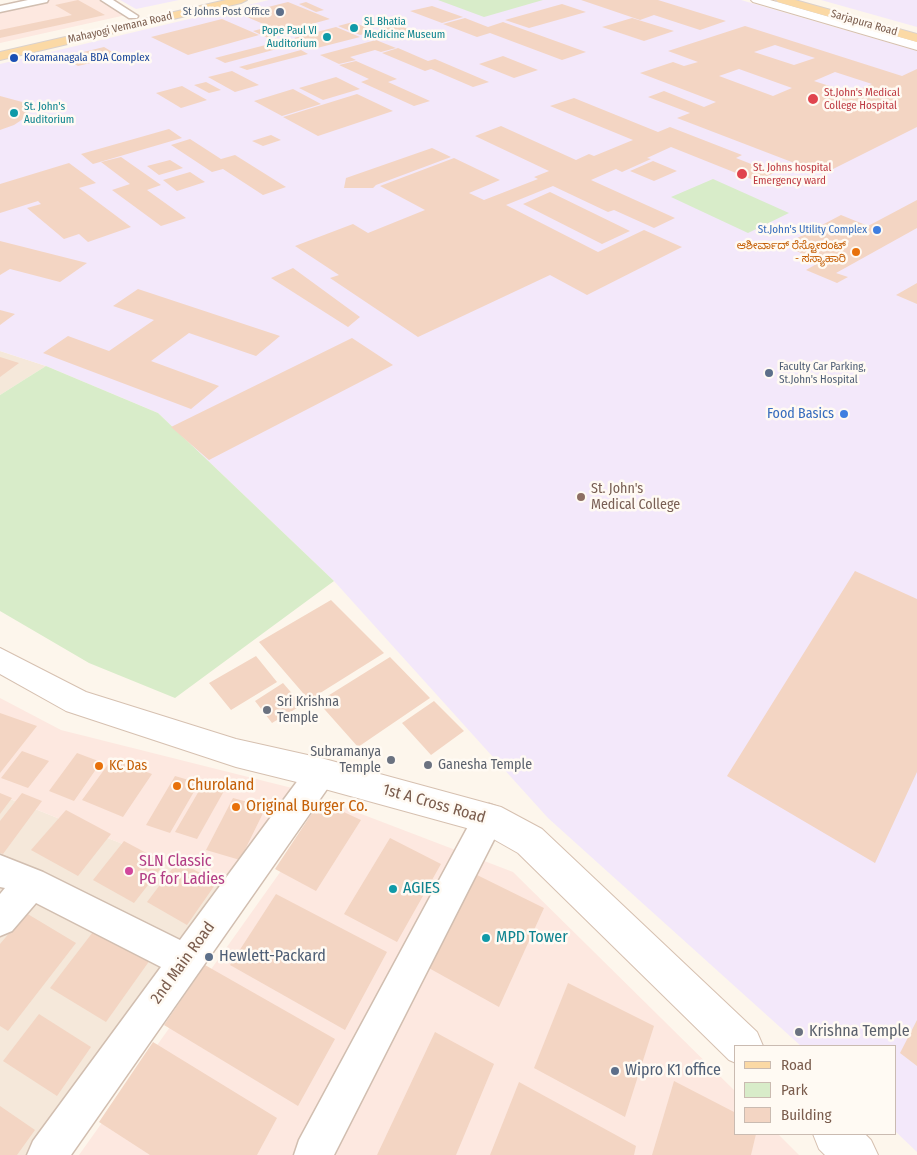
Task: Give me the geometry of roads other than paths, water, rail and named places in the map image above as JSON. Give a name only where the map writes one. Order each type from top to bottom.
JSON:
[{"type":"main road","name":"Mahayogi Vemana Road","points":[[0,47],[202,0]]},
{"type":"main road","name":"Mahayogi Vemana Road","points":[[0,56],[241,0]]},
{"type":"main road","name":"Sarjapura Road","points":[[782,0],[917,38]]},
{"type":"main road","name":"Sarjapura Road","points":[[801,0],[917,32]]},
{"type":"street","points":[[0,9],[11,3],[43,0]]},
{"type":"street","points":[[106,0],[133,16]]},
{"type":"street","points":[[757,0],[917,46]]},
{"type":"street","name":"1st A Cross Road","points":[[0,660],[77,702],[236,753],[321,773],[488,818],[530,842],[742,1045]]},
{"type":"street","name":"2nd Main Road","points":[[47,1155],[321,773]]},
{"type":"street","points":[[313,1154],[488,818]]},
{"type":"street","points":[[0,870],[31,883],[185,961]]},
{"type":"street","points":[[0,919],[31,883]]},
{"type":"street","points":[[835,1135],[856,1155]]},
{"type":"place","name":"St Johns Post Office","points":[[280,12]]},
{"type":"place","name":"SL Bhatia Medicine Museum","points":[[354,28]]},
{"type":"place","name":"Pope Paul VI Auditorium","points":[[327,37]]},
{"type":"place","name":"Koramanagala BDA Complex","points":[[14,58]]},
{"type":"place","name":"St.John's Medical College Hospital","points":[[813,99]]},
{"type":"place","name":"St. John's Auditorium","points":[[14,113]]},
{"type":"place","name":"St. Johns hospital Emergency ward","points":[[742,174]]},
{"type":"place","name":"St.John's Utility Complex","points":[[877,230]]},
{"type":"place","name":"ಆಶೀರ್ವಾದ್ ರೆಸ್ಟೋರಂಟ್ - ಸಸ್ಯಾಹಾರಿ","points":[[856,252]]},
{"type":"place","name":"Faculty Car Parking, St.John's Hospital","points":[[769,373]]},
{"type":"place","name":"Food Basics","points":[[844,414]]},
{"type":"place","name":"St. John's Medical College","points":[[581,497]]},
{"type":"place","name":"Sri Krishna Temple","points":[[267,710]]},
{"type":"place","name":"Subramanya Temple","points":[[391,760]]},
{"type":"place","name":"Ganesha Temple","points":[[428,765]]},
{"type":"place","name":"KC Das","points":[[99,766]]},
{"type":"place","name":"Churoland","points":[[177,786]]},
{"type":"place","name":"Original Burger Co.","points":[[236,807]]},
{"type":"place","name":"SLN Classic PG for Ladies","points":[[129,871]]},
{"type":"place","name":"AGIES","points":[[393,889]]},
{"type":"place","name":"MPD Tower","points":[[486,938]]},
{"type":"place","name":"Hewlett-Packard","points":[[209,957]]},
{"type":"place","name":"Krishna Temple","points":[[799,1032]]},
{"type":"place","name":"Wipro K1 office","points":[[615,1071]]}]
